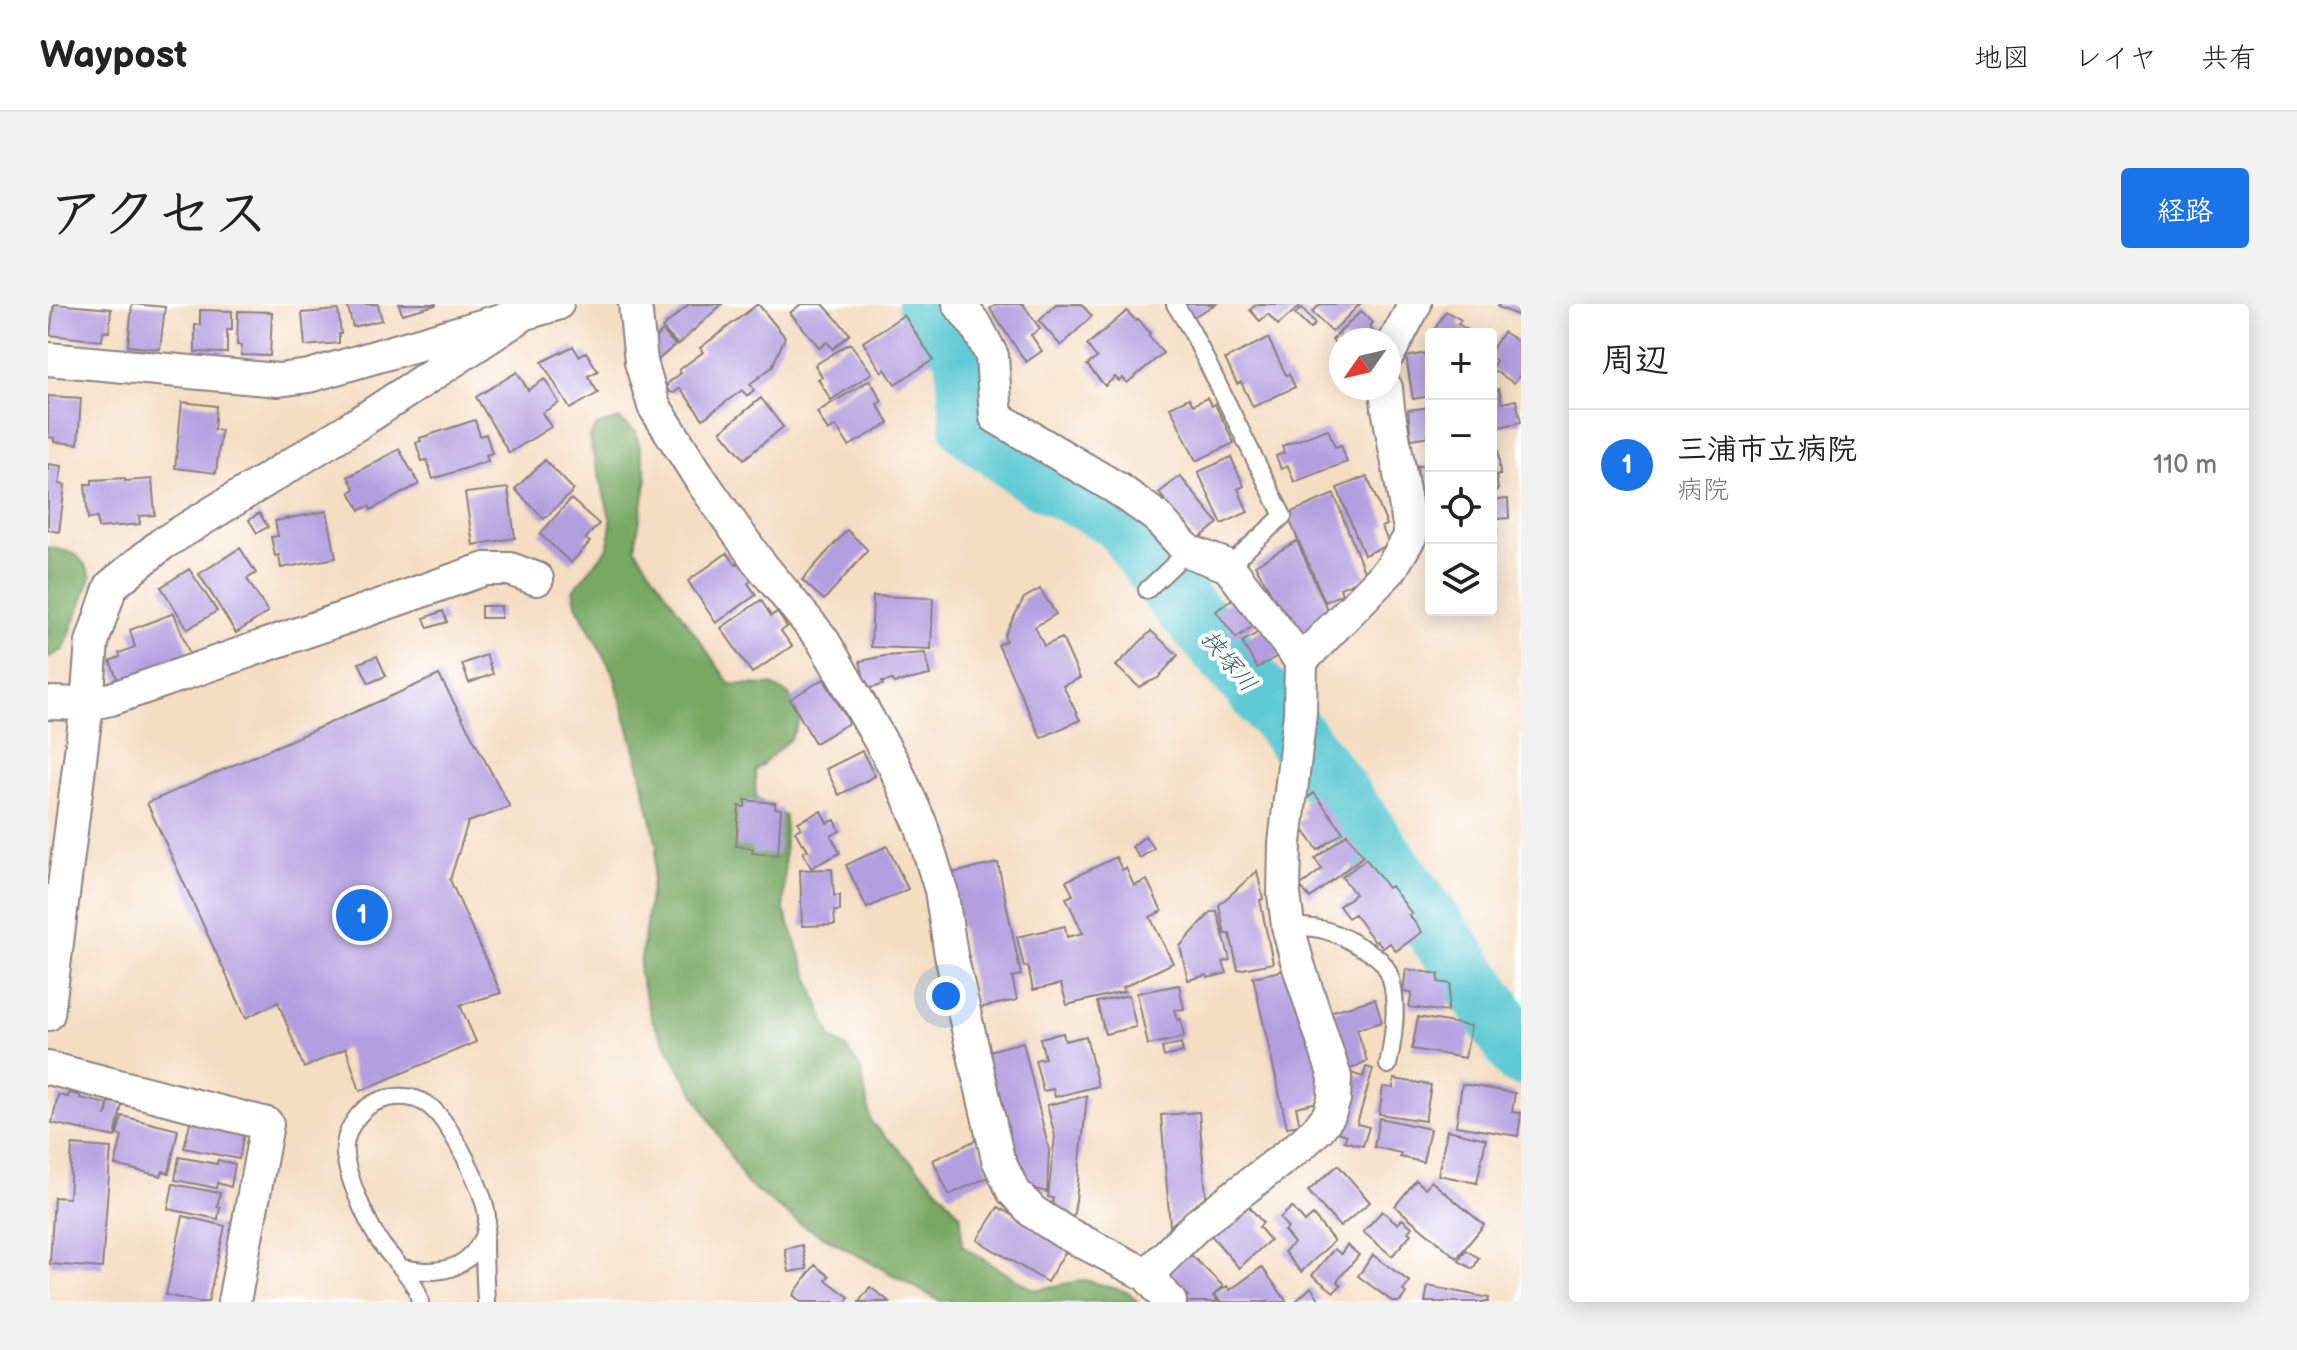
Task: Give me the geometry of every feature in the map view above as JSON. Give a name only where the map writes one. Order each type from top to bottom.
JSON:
[{"type":"street","points":[[48,359],[278,380],[309,376],[557,304]]},
{"type":"street","points":[[635,304],[641,362],[654,406],[757,560],[822,639],[888,753],[921,825],[941,890],[951,955],[998,1159],[1013,1191],[1033,1212],[1064,1232],[1147,1275],[1170,1302]]},
{"type":"street","points":[[959,304],[977,327],[992,356],[996,417],[1118,489],[1156,516],[1179,560],[1228,566],[1301,661],[1300,714],[1285,843],[1284,894],[1297,961],[1335,1077],[1334,1099],[1329,1115],[1302,1144],[1197,1225],[1147,1275]]},
{"type":"street","points":[[1398,328],[1405,309]]},
{"type":"street","points":[[48,1014],[92,642],[111,586],[162,544],[357,424],[521,316]]},
{"type":"street","points":[[1301,661],[1390,570],[1411,535],[1387,400]]},
{"type":"street","points":[[48,703],[87,704],[111,699],[485,569],[510,569],[537,579]]},
{"type":"street","points":[[48,1068],[267,1124],[234,1302]]},
{"type":"lane","points":[[1175,304],[1192,332],[1283,516],[1228,566]]},
{"type":"lane","points":[[1147,590],[1179,560]]},
{"type":"lane","points":[[1288,926],[1335,932],[1382,961],[1389,975],[1394,1005],[1395,1031],[1388,1065]]},
{"type":"lane","points":[[420,1302],[403,1268],[379,1240],[349,1176],[345,1146],[352,1123],[371,1104],[391,1096],[427,1104],[444,1121],[474,1175],[487,1218],[484,1236],[486,1302]]},
{"type":"lane","points":[[403,1268],[438,1272],[455,1266],[478,1249],[484,1236]]},
{"type":"green space","points":[[619,419],[636,432],[647,477],[635,548],[730,684],[772,685],[789,695],[800,720],[791,738],[755,771],[756,798],[785,816],[784,910],[831,1038],[847,1049],[861,1070],[871,1122],[935,1185],[961,1216],[962,1246],[1034,1290],[1085,1280],[1128,1292],[1138,1302],[940,1301],[799,1223],[746,1183],[652,1020],[639,973],[657,846],[639,764],[614,675],[577,607],[573,590],[608,548],[611,521],[589,438],[597,426]]},
{"type":"green space","points":[[48,547],[80,558],[91,577],[64,649],[48,658]]},
{"type":"building","points":[[54,304],[111,309],[109,332],[103,331],[102,341],[50,335]]},
{"type":"building","points":[[132,304],[165,307],[160,349],[128,346]]},
{"type":"building","points":[[347,304],[378,304],[382,320],[353,327]]},
{"type":"building","points":[[399,304],[436,304],[436,305],[402,314]]},
{"type":"building","points":[[689,304],[722,304],[678,345],[662,328]]},
{"type":"building","points":[[758,304],[785,337],[772,367],[750,384],[754,390],[747,396],[742,390],[703,419],[680,388],[674,393],[670,392],[667,384],[681,373],[679,370],[703,352],[700,348]]},
{"type":"building","points":[[801,304],[823,304],[850,334],[833,349],[827,342],[820,348],[790,313]]},
{"type":"building","points":[[997,304],[1023,304],[1040,329],[1031,335],[1042,351],[1026,362],[990,309]]},
{"type":"building","points":[[1056,304],[1081,304],[1092,316],[1061,346],[1039,321]]},
{"type":"building","points":[[1183,304],[1216,304],[1191,318]]},
{"type":"building","points":[[1257,304],[1300,306],[1278,325],[1268,314],[1260,321],[1250,310]]},
{"type":"building","points":[[1321,304],[1360,304],[1336,328],[1329,329],[1312,312]]},
{"type":"building","points":[[1499,304],[1521,304],[1521,309],[1517,315],[1498,307]]},
{"type":"building","points":[[1302,308],[1315,324],[1310,329],[1295,314]]},
{"type":"building","points":[[200,310],[232,311],[232,330],[227,330],[227,353],[195,352],[195,325],[200,325]]},
{"type":"building","points":[[338,310],[339,343],[305,346],[302,313]]},
{"type":"building","points":[[238,311],[272,312],[270,356],[241,355],[242,345],[237,345]]},
{"type":"building","points":[[1127,311],[1150,333],[1148,335],[1163,353],[1127,383],[1123,378],[1119,381],[1115,377],[1105,386],[1087,365],[1097,358],[1087,345]]},
{"type":"building","points":[[1361,311],[1373,323],[1370,328],[1344,328]]},
{"type":"building","points":[[1446,311],[1461,320],[1458,324],[1464,328],[1435,328]]},
{"type":"building","points":[[904,315],[933,360],[895,384],[885,369],[882,372],[863,342]]},
{"type":"building","points":[[663,331],[675,345],[657,361],[653,340]]},
{"type":"building","points":[[1503,332],[1521,343],[1521,373],[1514,383],[1497,373],[1497,342]]},
{"type":"building","points":[[1268,338],[1295,387],[1253,407],[1225,359]]},
{"type":"building","points":[[850,343],[872,373],[831,400],[818,379],[822,377],[815,365]]},
{"type":"building","points":[[573,346],[579,356],[586,352],[598,371],[588,376],[598,393],[570,409],[542,362]]},
{"type":"building","points":[[1425,353],[1425,397],[1413,399],[1406,357]]},
{"type":"building","points":[[517,372],[528,390],[545,379],[559,403],[542,413],[551,427],[509,453],[476,397]]},
{"type":"building","points":[[870,380],[882,401],[877,404],[889,423],[849,446],[836,426],[828,431],[817,412]]},
{"type":"building","points":[[1497,390],[1502,403],[1516,400],[1521,422],[1497,428]]},
{"type":"building","points":[[48,396],[81,398],[78,444],[54,442],[54,438],[48,437]]},
{"type":"building","points":[[761,398],[783,427],[744,459],[721,431]]},
{"type":"building","points":[[1189,398],[1193,405],[1207,398],[1212,406],[1215,404],[1234,443],[1196,461],[1170,407]]},
{"type":"building","points":[[182,402],[216,406],[214,430],[221,430],[216,473],[175,468]]},
{"type":"building","points":[[1425,408],[1425,437],[1411,439],[1408,410]]},
{"type":"building","points":[[475,420],[480,436],[486,434],[492,453],[486,455],[488,461],[433,479],[427,460],[422,461],[416,443],[421,441],[420,438]]},
{"type":"building","points":[[1328,429],[1335,447],[1341,445],[1347,462],[1294,482],[1288,466],[1281,469],[1276,456],[1284,453],[1282,446]]},
{"type":"building","points":[[1497,448],[1498,448],[1500,475],[1497,475]]},
{"type":"building","points":[[399,449],[419,484],[371,510],[369,506],[360,510],[350,492],[355,489],[348,477]]},
{"type":"building","points":[[1231,457],[1244,486],[1238,489],[1248,512],[1222,524],[1198,472]]},
{"type":"building","points":[[545,460],[574,490],[544,519],[515,489]]},
{"type":"building","points":[[48,464],[62,466],[59,484],[65,485],[59,532],[48,530]]},
{"type":"building","points":[[1425,465],[1425,498],[1419,498],[1417,466]]},
{"type":"building","points":[[1180,476],[1218,523],[1197,540],[1159,493]]},
{"type":"building","points":[[1367,476],[1387,525],[1382,527],[1389,545],[1364,555],[1337,488]]},
{"type":"building","points":[[125,478],[125,481],[152,479],[155,515],[139,516],[140,524],[98,528],[97,518],[88,519],[85,484],[92,484],[92,480]]},
{"type":"building","points":[[508,488],[515,538],[473,545],[465,493]]},
{"type":"building","points":[[1334,494],[1366,577],[1340,588],[1342,594],[1325,602],[1287,514]]},
{"type":"building","points":[[571,499],[599,524],[585,539],[590,542],[571,563],[540,534]]},
{"type":"building","points":[[1508,499],[1509,518],[1497,519],[1497,500]]},
{"type":"building","points":[[327,511],[336,558],[281,568],[271,537],[278,536],[275,521]]},
{"type":"building","points":[[259,513],[268,527],[257,533],[249,520]]},
{"type":"building","points":[[847,530],[868,550],[824,600],[802,580]]},
{"type":"building","points":[[1297,541],[1328,611],[1322,614],[1326,622],[1297,639],[1255,565]]},
{"type":"building","points":[[240,548],[256,573],[247,579],[268,612],[236,633],[199,574]]},
{"type":"building","points":[[727,553],[736,565],[741,561],[753,580],[748,583],[756,595],[716,623],[688,581]]},
{"type":"building","points":[[189,569],[217,611],[188,629],[161,587]]},
{"type":"building","points":[[1040,589],[1056,614],[1035,627],[1044,646],[1062,638],[1080,678],[1063,686],[1080,720],[1041,738],[998,645],[1006,641],[1004,636],[1024,598]]},
{"type":"building","points":[[873,596],[933,598],[931,649],[871,647]]},
{"type":"building","points":[[1235,597],[1256,624],[1236,638],[1216,611]]},
{"type":"building","points":[[761,600],[771,616],[777,612],[787,627],[781,631],[792,646],[752,673],[721,628]]},
{"type":"building","points":[[481,606],[501,606],[501,618],[481,618]]},
{"type":"building","points":[[443,611],[447,622],[428,628],[424,618]]},
{"type":"building","points":[[174,613],[190,655],[119,683],[110,661],[120,657],[119,653],[135,647],[130,630]]},
{"type":"building","points":[[1266,628],[1281,654],[1257,668],[1242,642]]},
{"type":"building","points":[[1151,631],[1178,655],[1158,678],[1139,687],[1116,666]]},
{"type":"building","points":[[925,653],[930,675],[894,683],[893,680],[882,682],[883,685],[866,689],[860,661]]},
{"type":"building","points":[[486,655],[493,674],[469,683],[462,664]]},
{"type":"building","points":[[377,656],[386,676],[369,683],[359,663]]},
{"type":"building","points":[[439,675],[510,807],[468,822],[450,880],[501,993],[460,1005],[476,1042],[360,1091],[346,1048],[304,1068],[278,1002],[246,1018],[147,803]]},
{"type":"building","points":[[824,679],[849,723],[815,743],[790,699]]},
{"type":"building","points":[[862,751],[875,776],[839,795],[826,769]]},
{"type":"building","points":[[1314,793],[1343,832],[1318,850],[1298,823],[1306,817],[1301,811],[1306,807],[1302,802]]},
{"type":"building","points":[[745,800],[775,803],[775,808],[781,809],[778,855],[752,853],[753,848],[736,846],[739,806],[745,807]]},
{"type":"building","points":[[821,811],[827,823],[835,820],[840,831],[831,836],[840,853],[811,868],[803,852],[808,850],[795,831],[801,828],[798,822]]},
{"type":"building","points":[[1347,834],[1363,856],[1310,898],[1300,886],[1322,869],[1315,859]]},
{"type":"building","points":[[1145,836],[1154,848],[1140,858],[1132,847]]},
{"type":"building","points":[[887,846],[908,889],[867,908],[846,865]]},
{"type":"building","points":[[1116,857],[1122,870],[1126,868],[1134,886],[1147,880],[1162,911],[1150,917],[1173,963],[1123,987],[1125,991],[1067,1005],[1061,984],[1033,990],[1017,937],[1065,926],[1067,937],[1083,933],[1066,898],[1073,895],[1066,881]]},
{"type":"building","points":[[1366,859],[1388,888],[1391,886],[1422,932],[1396,951],[1390,943],[1383,948],[1377,940],[1375,942],[1354,914],[1348,918],[1339,906],[1355,894],[1342,877]]},
{"type":"building","points":[[998,863],[1021,975],[1012,977],[1017,1000],[978,1008],[952,873]]},
{"type":"building","points":[[832,869],[834,896],[840,895],[840,911],[834,911],[835,925],[802,926],[800,870]]},
{"type":"building","points":[[1257,871],[1273,963],[1238,970],[1230,934],[1225,934],[1219,905]]},
{"type":"building","points":[[1217,911],[1230,960],[1223,962],[1227,973],[1188,980],[1180,946],[1211,912]]},
{"type":"building","points":[[1290,969],[1322,1080],[1318,1102],[1296,1107],[1300,1125],[1287,1127],[1253,977]]},
{"type":"building","points":[[1406,969],[1439,974],[1438,982],[1451,984],[1447,1012],[1409,1007],[1412,993],[1403,992]]},
{"type":"building","points":[[1179,985],[1184,1009],[1174,1010],[1177,1020],[1181,1019],[1184,1037],[1148,1045],[1137,993]]},
{"type":"building","points":[[1129,995],[1136,1027],[1105,1034],[1097,1002]]},
{"type":"building","points":[[1375,999],[1382,1022],[1357,1029],[1367,1061],[1342,1073],[1329,1012]]},
{"type":"building","points":[[1418,1017],[1471,1026],[1465,1058],[1412,1049]]},
{"type":"building","points":[[1063,1033],[1065,1041],[1086,1036],[1098,1086],[1055,1097],[1053,1089],[1043,1091],[1035,1060],[1045,1058],[1040,1038]]},
{"type":"building","points":[[1023,1042],[1049,1150],[1047,1192],[1031,1188],[1006,1140],[985,1052]]},
{"type":"building","points":[[1181,1043],[1183,1052],[1164,1057],[1162,1048]]},
{"type":"building","points":[[1366,1067],[1373,1069],[1357,1124],[1369,1127],[1363,1146],[1344,1141],[1347,1135],[1331,1130],[1348,1072],[1363,1077]]},
{"type":"building","points":[[1394,1079],[1431,1085],[1425,1121],[1379,1114],[1383,1087],[1393,1088]]},
{"type":"building","points":[[1462,1084],[1515,1093],[1512,1112],[1521,1113],[1518,1136],[1456,1126]]},
{"type":"building","points":[[69,1093],[108,1104],[106,1116],[109,1102],[122,1104],[115,1137],[52,1123],[58,1095],[68,1097]]},
{"type":"building","points":[[1087,1096],[1073,1219],[1052,1206],[1053,1198],[1048,1197],[1055,1136],[1047,1105]]},
{"type":"building","points":[[1199,1112],[1206,1196],[1170,1226],[1161,1115]]},
{"type":"building","points":[[122,1116],[178,1130],[169,1173],[163,1171],[161,1176],[115,1165],[122,1136],[117,1135]]},
{"type":"building","points":[[1379,1118],[1430,1129],[1423,1162],[1374,1147]]},
{"type":"building","points":[[190,1122],[244,1133],[239,1159],[184,1148]]},
{"type":"building","points":[[1447,1130],[1486,1139],[1477,1183],[1438,1175]]},
{"type":"building","points":[[976,1140],[991,1176],[949,1195],[933,1160]]},
{"type":"building","points":[[72,1145],[111,1148],[102,1268],[50,1264],[54,1197],[69,1198]]},
{"type":"building","points":[[179,1157],[235,1164],[231,1187],[217,1183],[216,1188],[175,1180]]},
{"type":"building","points":[[1338,1165],[1370,1202],[1340,1227],[1308,1191]]},
{"type":"building","points":[[1416,1180],[1425,1188],[1431,1181],[1484,1225],[1457,1258],[1395,1206]]},
{"type":"building","points":[[173,1184],[220,1193],[218,1219],[168,1209]]},
{"type":"building","points":[[1247,1204],[1263,1223],[1259,1227],[1270,1240],[1239,1268],[1205,1228]]},
{"type":"building","points":[[998,1207],[1067,1249],[1047,1282],[977,1240]]},
{"type":"building","points":[[1292,1207],[1305,1222],[1313,1215],[1334,1241],[1301,1272],[1284,1252],[1294,1243],[1284,1231],[1288,1228],[1280,1218]]},
{"type":"building","points":[[1382,1211],[1398,1224],[1402,1219],[1412,1227],[1408,1232],[1411,1234],[1392,1256],[1363,1232]]},
{"type":"building","points":[[183,1216],[225,1226],[208,1302],[166,1295]]},
{"type":"building","points":[[802,1245],[807,1269],[789,1272],[785,1249]]},
{"type":"building","points":[[1347,1245],[1359,1255],[1337,1281],[1341,1285],[1334,1292],[1312,1275],[1334,1249],[1341,1254]]},
{"type":"building","points":[[1465,1250],[1479,1258],[1473,1269],[1459,1261]]},
{"type":"building","points":[[1189,1253],[1223,1286],[1213,1296],[1218,1302],[1179,1302],[1188,1296],[1166,1275]]},
{"type":"building","points":[[1373,1255],[1410,1282],[1400,1302],[1393,1302],[1358,1276]]},
{"type":"building","points":[[815,1265],[829,1276],[826,1280],[849,1297],[846,1302],[801,1302],[793,1295]]},
{"type":"building","points":[[1262,1267],[1287,1302],[1220,1302],[1215,1294],[1227,1286],[1230,1290]]},
{"type":"building","points":[[1428,1286],[1489,1298],[1488,1302],[1425,1302]]},
{"type":"building","points":[[870,1287],[890,1302],[859,1302]]},
{"type":"building","points":[[1311,1287],[1321,1302],[1295,1302]]},
{"type":"waterway","name":"挟塚川","points":[[928,304],[966,354],[971,427],[1034,474],[1119,518],[1175,595],[1282,719],[1333,786],[1480,991],[1521,1055]]},
{"type":"place","name":"三浦市立病院","points":[[362,915]]}]
